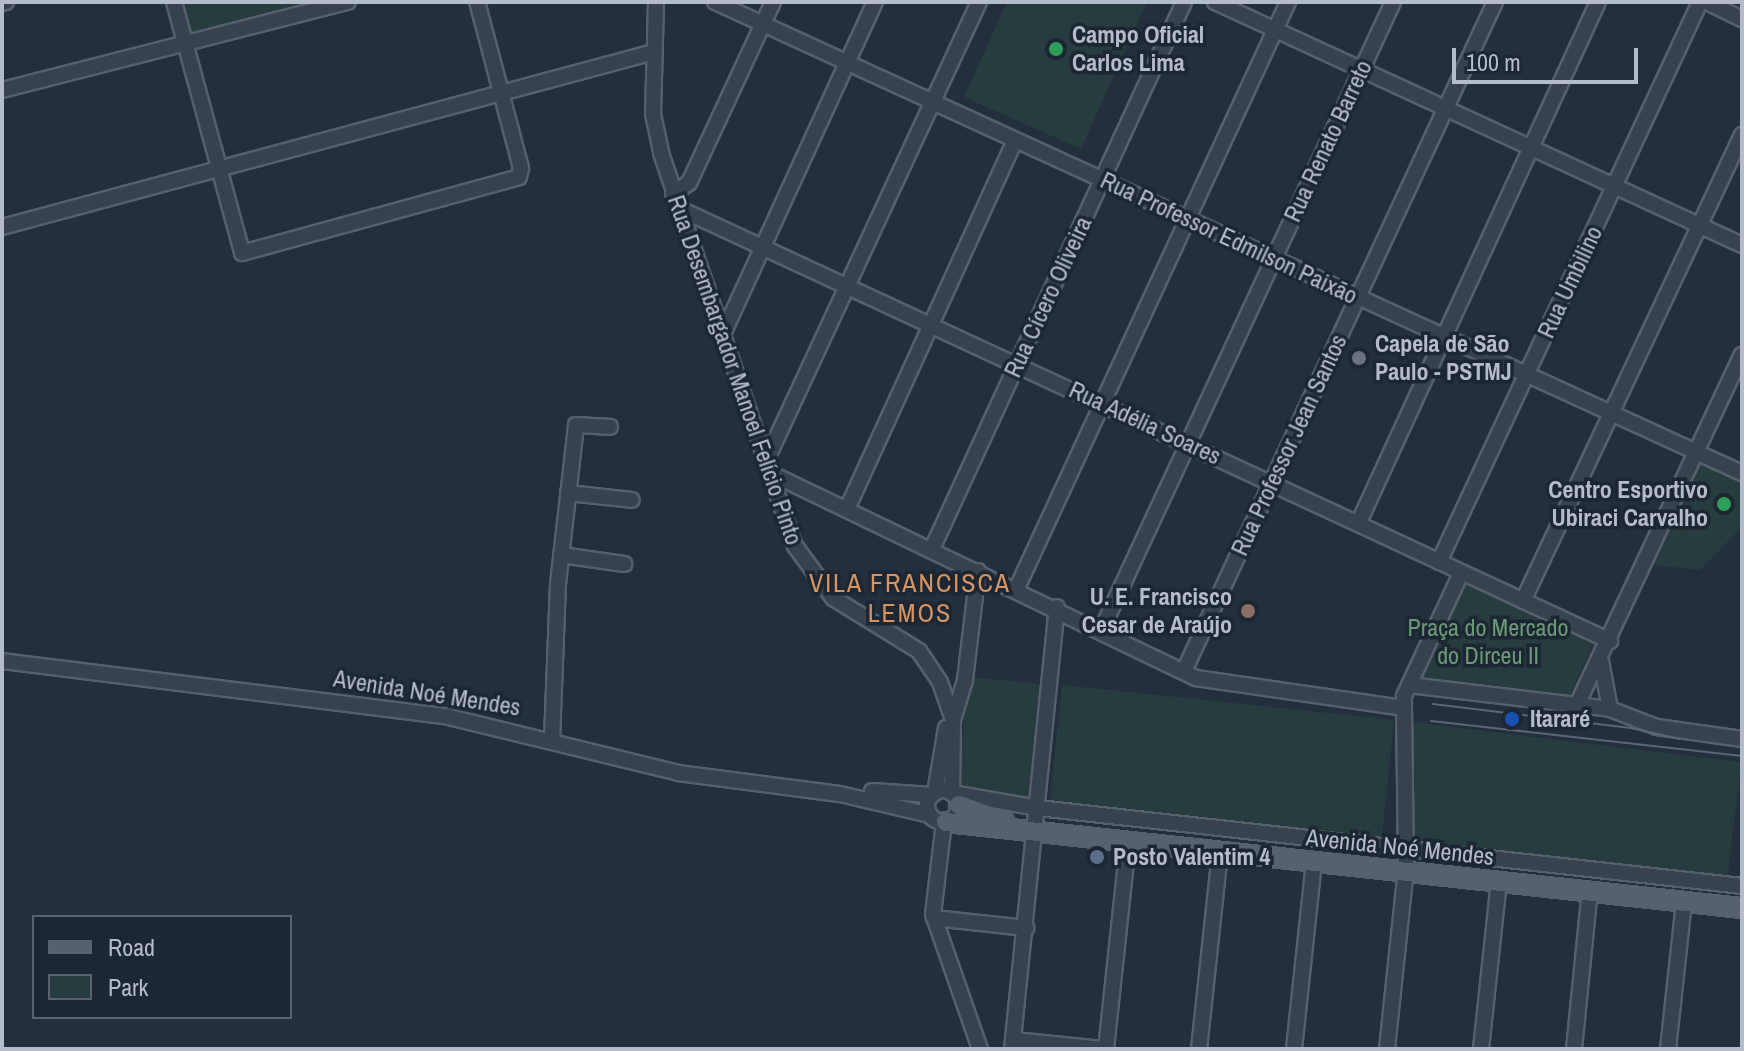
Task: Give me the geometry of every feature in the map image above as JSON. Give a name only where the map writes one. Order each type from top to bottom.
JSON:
[{"type":"main road","name":"Avenida Noé Mendes","points":[[956,799],[986,817],[1041,832]]},
{"type":"main road","name":"Avenida Noé Mendes","points":[[938,820],[1742,908]]},
{"type":"street","points":[[174,2],[242,253],[514,179],[521,168],[477,2]]},
{"type":"street","points":[[2,90],[348,2]]},
{"type":"street","name":"Rua Desembargador Manoel Felício Pinto","points":[[656,2],[654,123],[676,201],[795,546],[815,580],[840,603],[919,651],[950,718]]},
{"type":"street","name":"Rua Professor Edmilson Paixão","points":[[715,2],[1742,473]]},
{"type":"street","points":[[676,201],[689,183],[773,2]]},
{"type":"street","points":[[722,336],[875,2]]},
{"type":"street","points":[[979,2],[847,286],[768,467],[847,509],[1185,669],[1196,678],[1403,708]]},
{"type":"street","name":"Rua Cícero Oliveira","points":[[932,549],[1184,2]]},
{"type":"street","points":[[1215,2],[1742,245]]},
{"type":"street","points":[[1017,588],[1288,2]]},
{"type":"street","name":"Rua Renato Barreto","points":[[1102,629],[1393,2]]},
{"type":"street","name":"Rua Professor Jean Santos","points":[[1185,669],[1495,2]]},
{"type":"street","points":[[1359,522],[1598,2]]},
{"type":"street","name":"Rua Umbilino","points":[[1439,562],[1700,2]]},
{"type":"street","points":[[1707,2],[1742,19]]},
{"type":"street","points":[[2,227],[220,171],[654,52]]},
{"type":"street","points":[[1523,601],[1742,135]]},
{"type":"street","points":[[847,509],[1015,140]]},
{"type":"street","name":"Rua Adélia Soares","points":[[676,201],[763,247],[1610,641]]},
{"type":"street","points":[[1577,705],[1601,661],[1742,355]]},
{"type":"street","points":[[552,740],[561,555],[576,425],[610,427]]},
{"type":"street","points":[[568,493],[632,500]]},
{"type":"street","points":[[561,555],[624,564]]},
{"type":"street","points":[[978,571],[965,680],[950,718],[933,794],[938,820],[934,918],[980,1049]]},
{"type":"street","points":[[1387,1049],[1406,869],[1403,708],[1409,685],[1461,573]]},
{"type":"street","points":[[1057,607],[1038,808],[1041,832],[1013,1045],[1104,1049],[1128,842]]},
{"type":"street","name":"Avenida Noé Mendes","points":[[2,661],[449,717],[678,773],[840,794],[933,794],[1742,886]]},
{"type":"street","points":[[1601,661],[1610,709]]},
{"type":"street","points":[[1409,685],[1610,709],[1668,730],[1742,739]]},
{"type":"street","points":[[938,820],[957,815],[950,718]]},
{"type":"street","name":"Avenida Noé Mendes","points":[[840,794],[938,820]]},
{"type":"street","points":[[1199,1049],[1220,853]]},
{"type":"street","points":[[1294,1049],[1314,861]]},
{"type":"street","points":[[1481,1049],[1499,881]]},
{"type":"street","points":[[1574,1049],[1590,890]]},
{"type":"street","points":[[1668,1049],[1684,901]]},
{"type":"street","points":[[934,918],[1026,928]]},
{"type":"green space","points":[[178,2],[323,2],[188,36]]},
{"type":"green space","name":"Campo Oficial Carlos Lima","points":[[1007,2],[1147,2],[1081,149],[964,97]]},
{"type":"green space","points":[[1701,464],[1742,482],[1742,527],[1700,570],[1654,565]]},
{"type":"green space","name":"Praça do Mercado do Dirceu II","points":[[1465,580],[1595,640],[1569,698],[1419,681]]},
{"type":"green space","points":[[970,677],[1042,684],[1031,804],[968,793],[956,781]]},
{"type":"green space","points":[[1062,685],[1394,720],[1381,841],[1049,806]]},
{"type":"green space","points":[[1413,722],[1742,762],[1727,884],[1398,844]]},
{"type":"tram line","points":[[1433,704],[1631,728],[1680,739]]},
{"type":"tram line","points":[[1431,721],[1742,756]]},
{"type":"place","name":"Campo Oficial Carlos Lima","points":[[1056,49]]},
{"type":"place","name":"Capela de São Paulo - PSTMJ","points":[[1359,358]]},
{"type":"place","name":"Centro Esportivo Ubiraci Carvalho","points":[[1724,504]]},
{"type":"place","name":"U. E. Francisco Cesar de Araújo","points":[[1248,611]]},
{"type":"place","name":"Itararé","points":[[1512,719]]},
{"type":"place","name":"Posto Valentim 4","points":[[1097,857]]},
{"type":"district","name":"VILA FRANCISCA LEMOS","points":[[910,598]]}]
